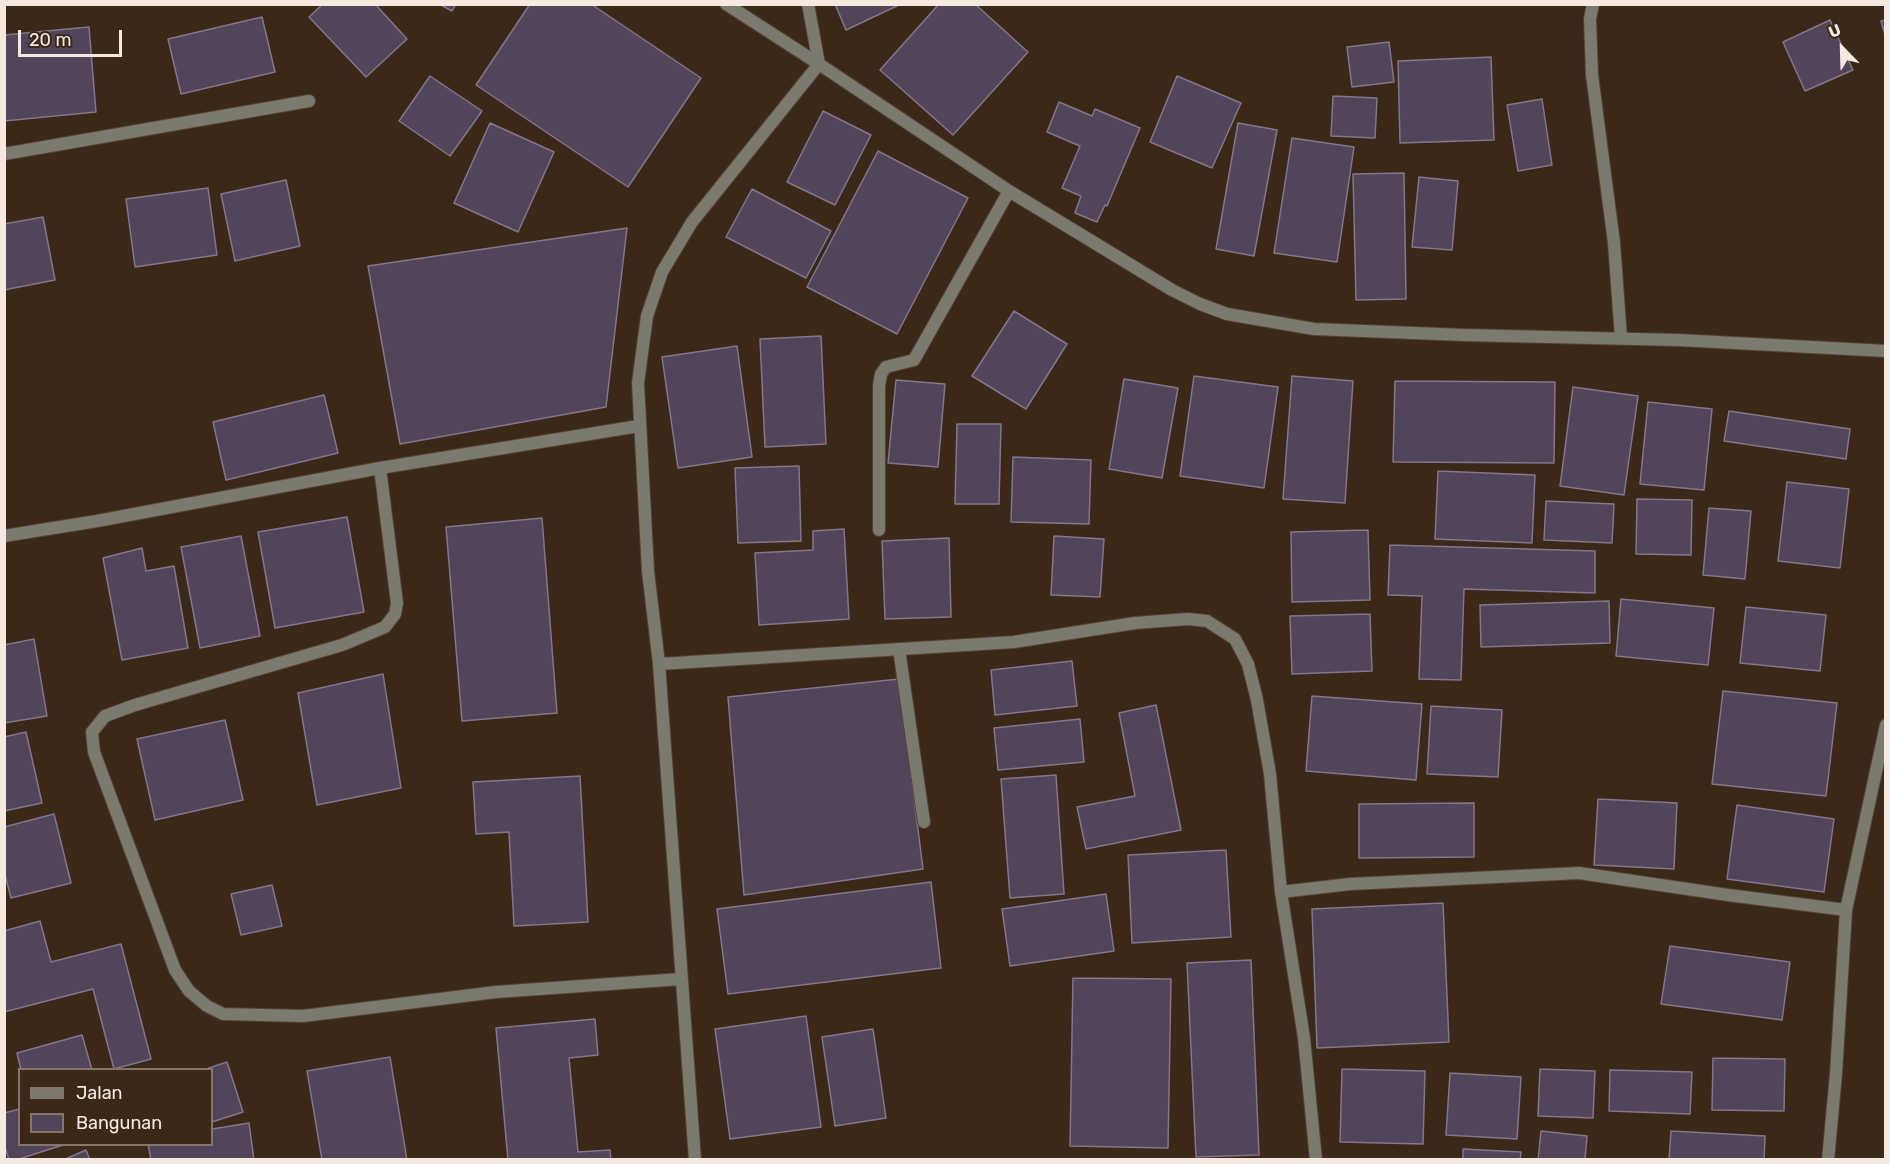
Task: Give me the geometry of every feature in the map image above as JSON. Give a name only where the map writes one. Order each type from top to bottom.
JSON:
[{"type":"street","points":[[726,4],[1009,190],[1172,290],[1227,314],[1314,329],[1678,340],[1886,351]]},
{"type":"street","points":[[695,1160],[659,664],[648,571],[638,383],[647,316],[662,272],[692,222],[819,64],[808,4]]},
{"type":"street","points":[[1593,4],[1590,19],[1592,75],[1614,243],[1621,338]]},
{"type":"street","points":[[4,154],[309,100]]},
{"type":"street","points":[[879,530],[879,386],[881,374],[886,367],[914,360],[1009,190]]},
{"type":"street","points":[[4,536],[98,521],[380,468],[639,426]]},
{"type":"street","points":[[380,468],[398,603],[395,614],[385,627],[342,645],[115,712],[105,716],[92,732],[94,752],[176,970],[189,991],[207,1006],[223,1014],[303,1016],[496,992],[681,979]]},
{"type":"street","points":[[659,664],[1014,642],[1135,623],[1188,619],[1207,621],[1235,639],[1248,664],[1270,774],[1281,892],[1304,1038],[1316,1160]]},
{"type":"street","points":[[899,649],[924,822]]},
{"type":"street","points":[[1828,1160],[1836,1074],[1846,910],[1886,725]]},
{"type":"street","points":[[1281,892],[1350,884],[1579,873],[1846,910]]},
{"type":"building","points":[[323,4],[375,4],[407,39],[366,77],[309,17]]},
{"type":"building","points":[[439,4],[456,4],[452,11]]},
{"type":"building","points":[[530,4],[591,4],[701,78],[628,187],[476,85]]},
{"type":"building","points":[[835,4],[901,4],[846,30]]},
{"type":"building","points":[[939,4],[975,4],[1028,52],[953,135],[880,70]]},
{"type":"building","points":[[262,17],[275,72],[181,94],[168,39]]},
{"type":"building","points":[[1830,20],[1853,70],[1805,91],[1783,42]]},
{"type":"building","points":[[1886,20],[1886,38],[1881,21]]},
{"type":"building","points":[[89,27],[96,112],[4,121],[4,35]]},
{"type":"building","points":[[1389,42],[1394,82],[1352,87],[1347,47]]},
{"type":"building","points":[[1491,57],[1494,140],[1400,143],[1398,61]]},
{"type":"building","points":[[430,76],[482,111],[450,156],[399,121]]},
{"type":"building","points":[[1177,76],[1241,103],[1212,168],[1150,142]]},
{"type":"building","points":[[1333,96],[1377,98],[1375,138],[1331,136]]},
{"type":"building","points":[[1542,99],[1552,165],[1518,171],[1507,105]]},
{"type":"building","points":[[1059,102],[1092,116],[1095,109],[1140,128],[1107,206],[1105,205],[1097,222],[1075,213],[1081,196],[1062,188],[1080,146],[1047,132]]},
{"type":"building","points":[[823,111],[871,135],[835,205],[787,182]]},
{"type":"building","points":[[490,123],[554,152],[518,232],[454,203]]},
{"type":"building","points":[[1238,123],[1277,130],[1254,256],[1216,249]]},
{"type":"building","points":[[1292,138],[1354,147],[1337,262],[1274,253]]},
{"type":"building","points":[[878,151],[968,198],[897,334],[807,287]]},
{"type":"building","points":[[1404,173],[1406,299],[1356,300],[1353,174]]},
{"type":"building","points":[[1419,177],[1458,181],[1452,250],[1412,247]]},
{"type":"building","points":[[286,180],[300,246],[235,261],[221,194]]},
{"type":"building","points":[[208,188],[217,255],[135,267],[126,199]]},
{"type":"building","points":[[752,189],[831,231],[806,278],[726,237]]},
{"type":"building","points":[[43,217],[55,280],[4,290],[4,224]]},
{"type":"building","points":[[627,228],[606,407],[400,444],[368,266]]},
{"type":"building","points":[[1014,311],[1067,344],[1026,409],[972,376]]},
{"type":"building","points":[[821,336],[826,444],[765,447],[760,339]]},
{"type":"building","points":[[737,346],[752,457],[678,468],[662,357]]},
{"type":"building","points":[[1194,376],[1278,387],[1264,488],[1180,476]]},
{"type":"building","points":[[1292,376],[1353,381],[1345,503],[1283,499]]},
{"type":"building","points":[[1124,379],[1178,388],[1162,478],[1109,469]]},
{"type":"building","points":[[896,380],[945,384],[938,467],[888,463]]},
{"type":"building","points":[[1395,381],[1555,382],[1554,463],[1393,462]]},
{"type":"building","points":[[1573,387],[1638,396],[1624,495],[1560,486]]},
{"type":"building","points":[[324,395],[338,453],[226,480],[213,422]]},
{"type":"building","points":[[1648,402],[1712,409],[1704,490],[1640,484]]},
{"type":"building","points":[[1729,411],[1850,429],[1846,459],[1724,441]]},
{"type":"building","points":[[957,424],[1001,424],[999,504],[955,504]]},
{"type":"building","points":[[1013,457],[1091,460],[1089,524],[1011,522]]},
{"type":"building","points":[[799,466],[801,541],[738,543],[735,468]]},
{"type":"building","points":[[1438,471],[1535,475],[1532,543],[1435,539]]},
{"type":"building","points":[[1787,482],[1849,489],[1840,568],[1778,561]]},
{"type":"building","points":[[1637,499],[1692,500],[1691,555],[1636,554]]},
{"type":"building","points":[[1546,501],[1614,504],[1612,543],[1544,540]]},
{"type":"building","points":[[1709,508],[1751,511],[1745,579],[1703,575]]},
{"type":"building","points":[[347,517],[364,612],[275,628],[258,532]]},
{"type":"building","points":[[542,518],[557,713],[462,721],[446,527]]},
{"type":"building","points":[[844,529],[849,619],[759,625],[755,553],[813,550],[813,531]]},
{"type":"building","points":[[1368,530],[1370,600],[1292,602],[1291,532]]},
{"type":"building","points":[[241,536],[260,636],[200,648],[181,547]]},
{"type":"building","points":[[1054,536],[1104,539],[1100,597],[1051,595]]},
{"type":"building","points":[[949,538],[951,617],[885,619],[882,541]]},
{"type":"building","points":[[1390,545],[1595,551],[1595,593],[1464,589],[1461,680],[1419,679],[1422,596],[1388,595]]},
{"type":"building","points":[[142,548],[146,571],[174,566],[188,648],[122,660],[103,558]]},
{"type":"building","points":[[1621,599],[1714,608],[1708,665],[1616,656]]},
{"type":"building","points":[[1609,601],[1610,643],[1481,647],[1480,605]]},
{"type":"building","points":[[1746,607],[1826,615],[1820,671],[1740,663]]},
{"type":"building","points":[[1370,614],[1372,671],[1292,674],[1290,616]]},
{"type":"building","points":[[34,639],[47,716],[4,723],[4,645]]},
{"type":"building","points":[[1072,661],[1077,706],[995,715],[991,670]]},
{"type":"building","points":[[383,674],[401,788],[317,805],[298,693]]},
{"type":"building","points":[[899,679],[923,869],[744,895],[728,697]]},
{"type":"building","points":[[1723,691],[1837,703],[1826,796],[1712,784]]},
{"type":"building","points":[[1312,696],[1422,704],[1416,780],[1306,771]]},
{"type":"building","points":[[1156,705],[1181,830],[1086,849],[1077,807],[1135,796],[1119,713]]},
{"type":"building","points":[[1431,706],[1502,710],[1498,777],[1427,774]]},
{"type":"building","points":[[1080,719],[1084,762],[998,770],[994,728]]},
{"type":"building","points":[[225,720],[243,800],[155,820],[137,739]]},
{"type":"building","points":[[26,732],[42,803],[4,811],[4,737]]},
{"type":"building","points":[[1056,775],[1064,894],[1010,898],[1001,779]]},
{"type":"building","points":[[580,776],[588,922],[514,926],[509,832],[476,834],[473,782]]},
{"type":"building","points":[[1598,799],[1677,803],[1674,869],[1594,865]]},
{"type":"building","points":[[1474,803],[1474,857],[1359,858],[1359,804]]},
{"type":"building","points":[[1737,805],[1834,819],[1824,892],[1727,879]]},
{"type":"building","points":[[54,814],[71,883],[11,898],[4,871],[4,827]]},
{"type":"building","points":[[1226,850],[1231,937],[1132,943],[1128,855]]},
{"type":"building","points":[[931,882],[941,968],[728,994],[717,909]]},
{"type":"building","points":[[272,885],[282,926],[241,935],[231,894]]},
{"type":"building","points":[[1106,894],[1114,951],[1010,966],[1002,909]]},
{"type":"building","points":[[1443,903],[1449,1042],[1317,1048],[1312,909]]},
{"type":"building","points":[[40,921],[51,962],[121,944],[151,1059],[114,1068],[93,989],[4,1012],[4,931]]},
{"type":"building","points":[[1670,946],[1790,962],[1782,1020],[1661,1004]]},
{"type":"building","points":[[1251,960],[1259,1155],[1196,1157],[1187,963]]},
{"type":"building","points":[[1073,978],[1171,979],[1168,1148],[1070,1146]]},
{"type":"building","points":[[806,1016],[821,1127],[730,1139],[715,1029]]},
{"type":"building","points":[[595,1019],[598,1055],[569,1058],[578,1152],[610,1150],[611,1160],[508,1160],[496,1028]]},
{"type":"building","points":[[873,1029],[886,1118],[835,1126],[822,1037]]},
{"type":"building","points":[[82,1035],[91,1068],[21,1068],[17,1053]]},
{"type":"building","points":[[390,1057],[407,1160],[322,1160],[307,1071]]},
{"type":"building","points":[[1713,1058],[1785,1059],[1784,1111],[1712,1110]]},
{"type":"building","points":[[227,1062],[243,1112],[213,1122],[213,1068],[209,1068]]},
{"type":"building","points":[[1342,1069],[1425,1071],[1423,1144],[1340,1142]]},
{"type":"building","points":[[1540,1069],[1595,1071],[1593,1118],[1538,1116]]},
{"type":"building","points":[[1610,1070],[1692,1072],[1690,1114],[1609,1111]]},
{"type":"building","points":[[1450,1073],[1521,1077],[1517,1139],[1446,1135]]},
{"type":"building","points":[[18,1110],[18,1146],[60,1146],[16,1160],[9,1160],[4,1144],[4,1113]]},
{"type":"building","points":[[249,1123],[254,1160],[151,1160],[148,1146],[213,1146],[213,1129]]},
{"type":"building","points":[[1541,1131],[1587,1136],[1585,1160],[1538,1160]]},
{"type":"building","points":[[1671,1131],[1765,1136],[1764,1160],[1669,1160]]},
{"type":"building","points":[[1463,1149],[1521,1152],[1520,1160],[1463,1160]]},
{"type":"building","points":[[86,1150],[90,1160],[63,1160]]}]
